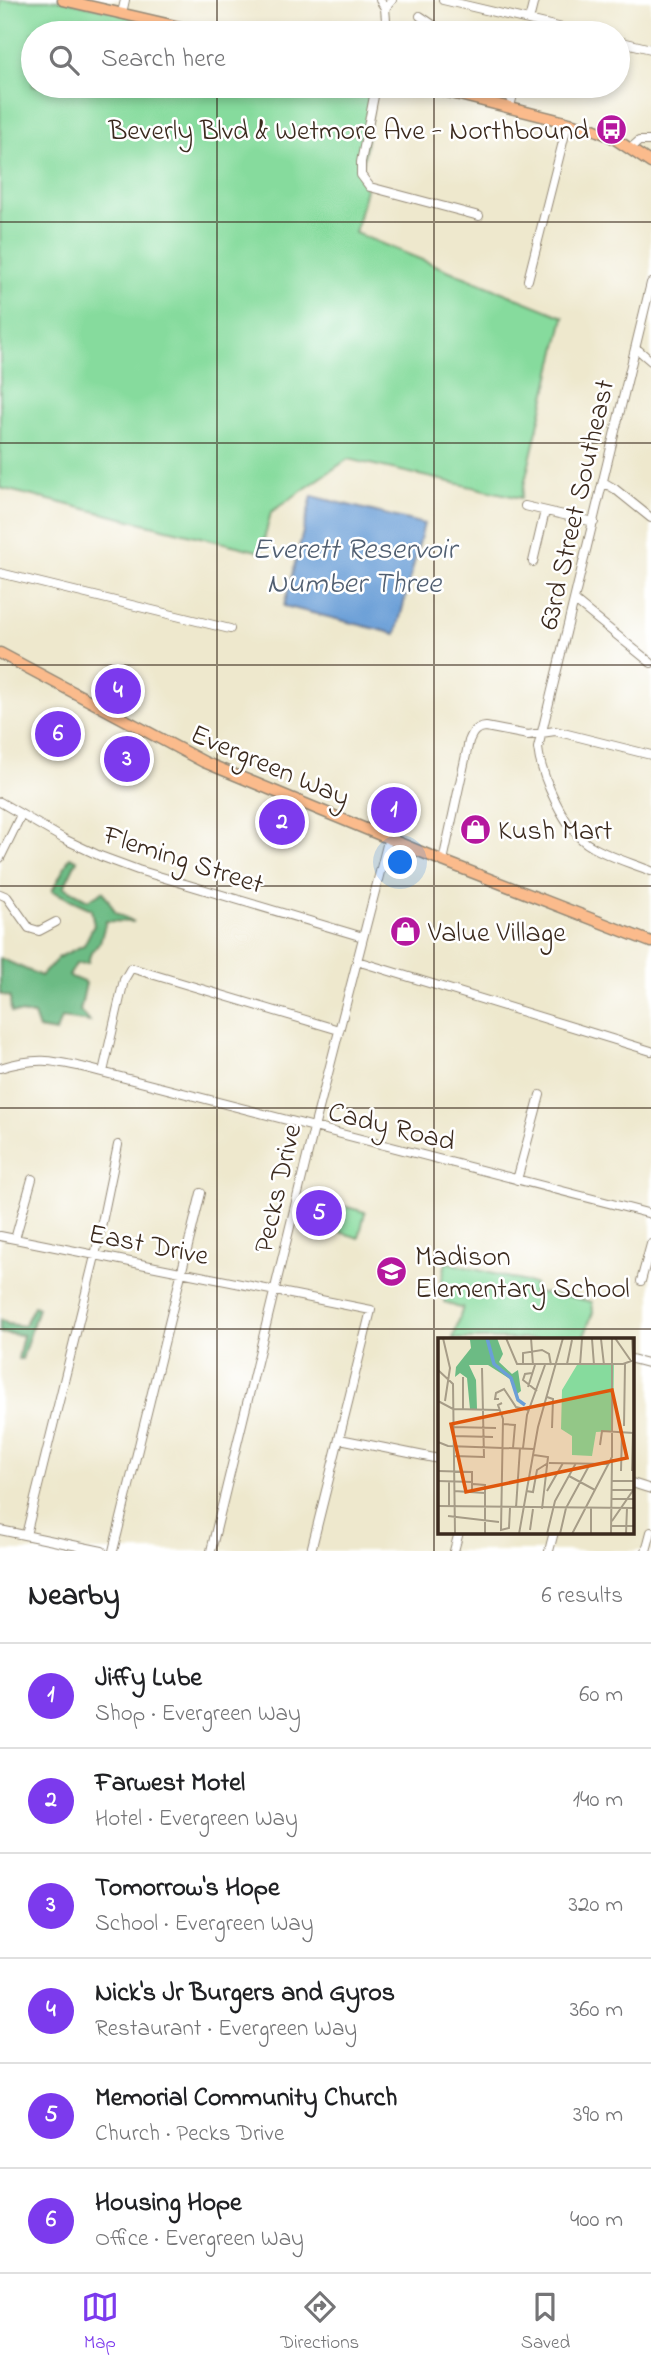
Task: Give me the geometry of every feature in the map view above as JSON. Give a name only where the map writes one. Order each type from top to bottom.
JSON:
[{"type":"main road","points":[[63,0],[156,21]]},
{"type":"main road","points":[[473,98],[568,122],[612,137],[651,163]]},
{"type":"main road","name":"Evergreen Way","points":[[0,653],[196,759],[443,861],[651,942]]},
{"type":"street","points":[[122,13],[125,0]]},
{"type":"street","points":[[383,4],[393,0]]},
{"type":"street","points":[[443,0],[533,21]]},
{"type":"street","points":[[529,20],[534,0]]},
{"type":"street","points":[[419,16],[427,21]]},
{"type":"street","points":[[630,44],[651,49]]},
{"type":"street","points":[[374,98],[361,162],[361,175],[370,187],[479,216]]},
{"type":"street","points":[[510,107],[512,98]]},
{"type":"street","points":[[528,280],[568,122]]},
{"type":"street","points":[[631,149],[639,141],[651,141]]},
{"type":"street","name":"63rd Street Southeast","points":[[651,284],[538,748],[540,765],[550,789],[579,837],[589,846],[651,871]]},
{"type":"street","points":[[636,348],[651,361]]},
{"type":"street","points":[[603,482],[651,518]]},
{"type":"street","points":[[526,506],[594,522]]},
{"type":"street","points":[[533,562],[545,511]]},
{"type":"street","points":[[0,573],[230,629]]},
{"type":"street","points":[[575,601],[651,663]]},
{"type":"street","points":[[443,861],[473,732],[486,727],[528,736],[555,731],[651,755]]},
{"type":"street","name":"Fleming Street","points":[[0,802],[100,856],[138,870],[363,937]]},
{"type":"street","points":[[0,858],[21,815]]},
{"type":"street","name":"Pecks Drive","points":[[211,1551],[314,1128],[389,837]]},
{"type":"street","points":[[0,894],[7,897],[29,928],[39,931],[56,922]]},
{"type":"street","points":[[357,961],[651,1051]]},
{"type":"street","points":[[103,1072],[124,980],[131,968],[339,1030]]},
{"type":"street","name":"Cady Road","points":[[0,1068],[27,1060],[49,1059],[651,1214]]},
{"type":"street","points":[[517,1180],[540,1096]]},
{"type":"street","points":[[26,1535],[95,1256],[118,1145]]},
{"type":"street","points":[[15,1240],[32,1179]]},
{"type":"street","points":[[113,1551],[201,1193]]},
{"type":"street","name":"East Drive","points":[[0,1236],[371,1310],[340,1439]]},
{"type":"street","points":[[641,1281],[651,1244]]},
{"type":"street","points":[[634,1360],[651,1364]]},
{"type":"street","points":[[311,1551],[340,1439],[438,1459]]},
{"type":"street","points":[[634,1484],[651,1489]]},
{"type":"street","points":[[0,1530],[64,1547],[102,1551]]},
{"type":"street","points":[[646,1551],[651,1532]]},
{"type":"street","points":[[454,1551],[458,1534]]},
{"type":"street","points":[[549,1551],[553,1534]]},
{"type":"green space","points":[[0,0],[63,0],[154,21],[21,21],[21,98],[374,98],[361,175],[366,189],[355,233],[564,317],[521,498],[348,459],[271,512],[261,552],[0,488]]},
{"type":"green space","points":[[70,857],[77,860],[64,887],[88,900],[103,891],[116,913],[134,922],[106,921],[100,942],[90,955],[88,963],[76,964],[69,976],[86,983],[80,1011],[90,1022],[61,1018],[56,1032],[39,1029],[34,1015],[11,1012],[10,997],[0,994],[0,958],[41,976],[59,957],[84,945],[94,925],[91,909],[52,891]]},
{"type":"green space","points":[[339,1205],[365,1212],[359,1238],[334,1230]]},
{"type":"green space","points":[[446,1262],[534,1284],[533,1292],[592,1302],[593,1312],[583,1338],[453,1338],[463,1307],[444,1302],[445,1298],[438,1296]]},
{"type":"green space","points":[[34,1306],[38,1308],[22,1359],[18,1359],[23,1335],[0,1333],[0,1319],[8,1324],[24,1326]]},
{"type":"water","name":"Everett Reservoir Number Three","points":[[312,496],[424,524],[396,634],[284,606]]},
{"type":"place","name":"Beverly Blvd & Wetmore Ave - Northbound","points":[[612,129]]},
{"type":"place","name":"Nick's Jr Burgers and Gyros","points":[[118,691]]},
{"type":"place","name":"Housing Hope","points":[[58,734]]},
{"type":"place","name":"Tomorrow's Hope","points":[[127,759]]},
{"type":"place","name":"Jiffy Lube","points":[[394,810]]},
{"type":"place","name":"Farwest Motel","points":[[282,822]]},
{"type":"place","name":"Kush Mart","points":[[475,829]]},
{"type":"place","name":"Value Village","points":[[405,931]]},
{"type":"place","name":"Memorial Community Church","points":[[319,1213]]},
{"type":"place","name":"Madison Elementary School","points":[[392,1271]]}]
